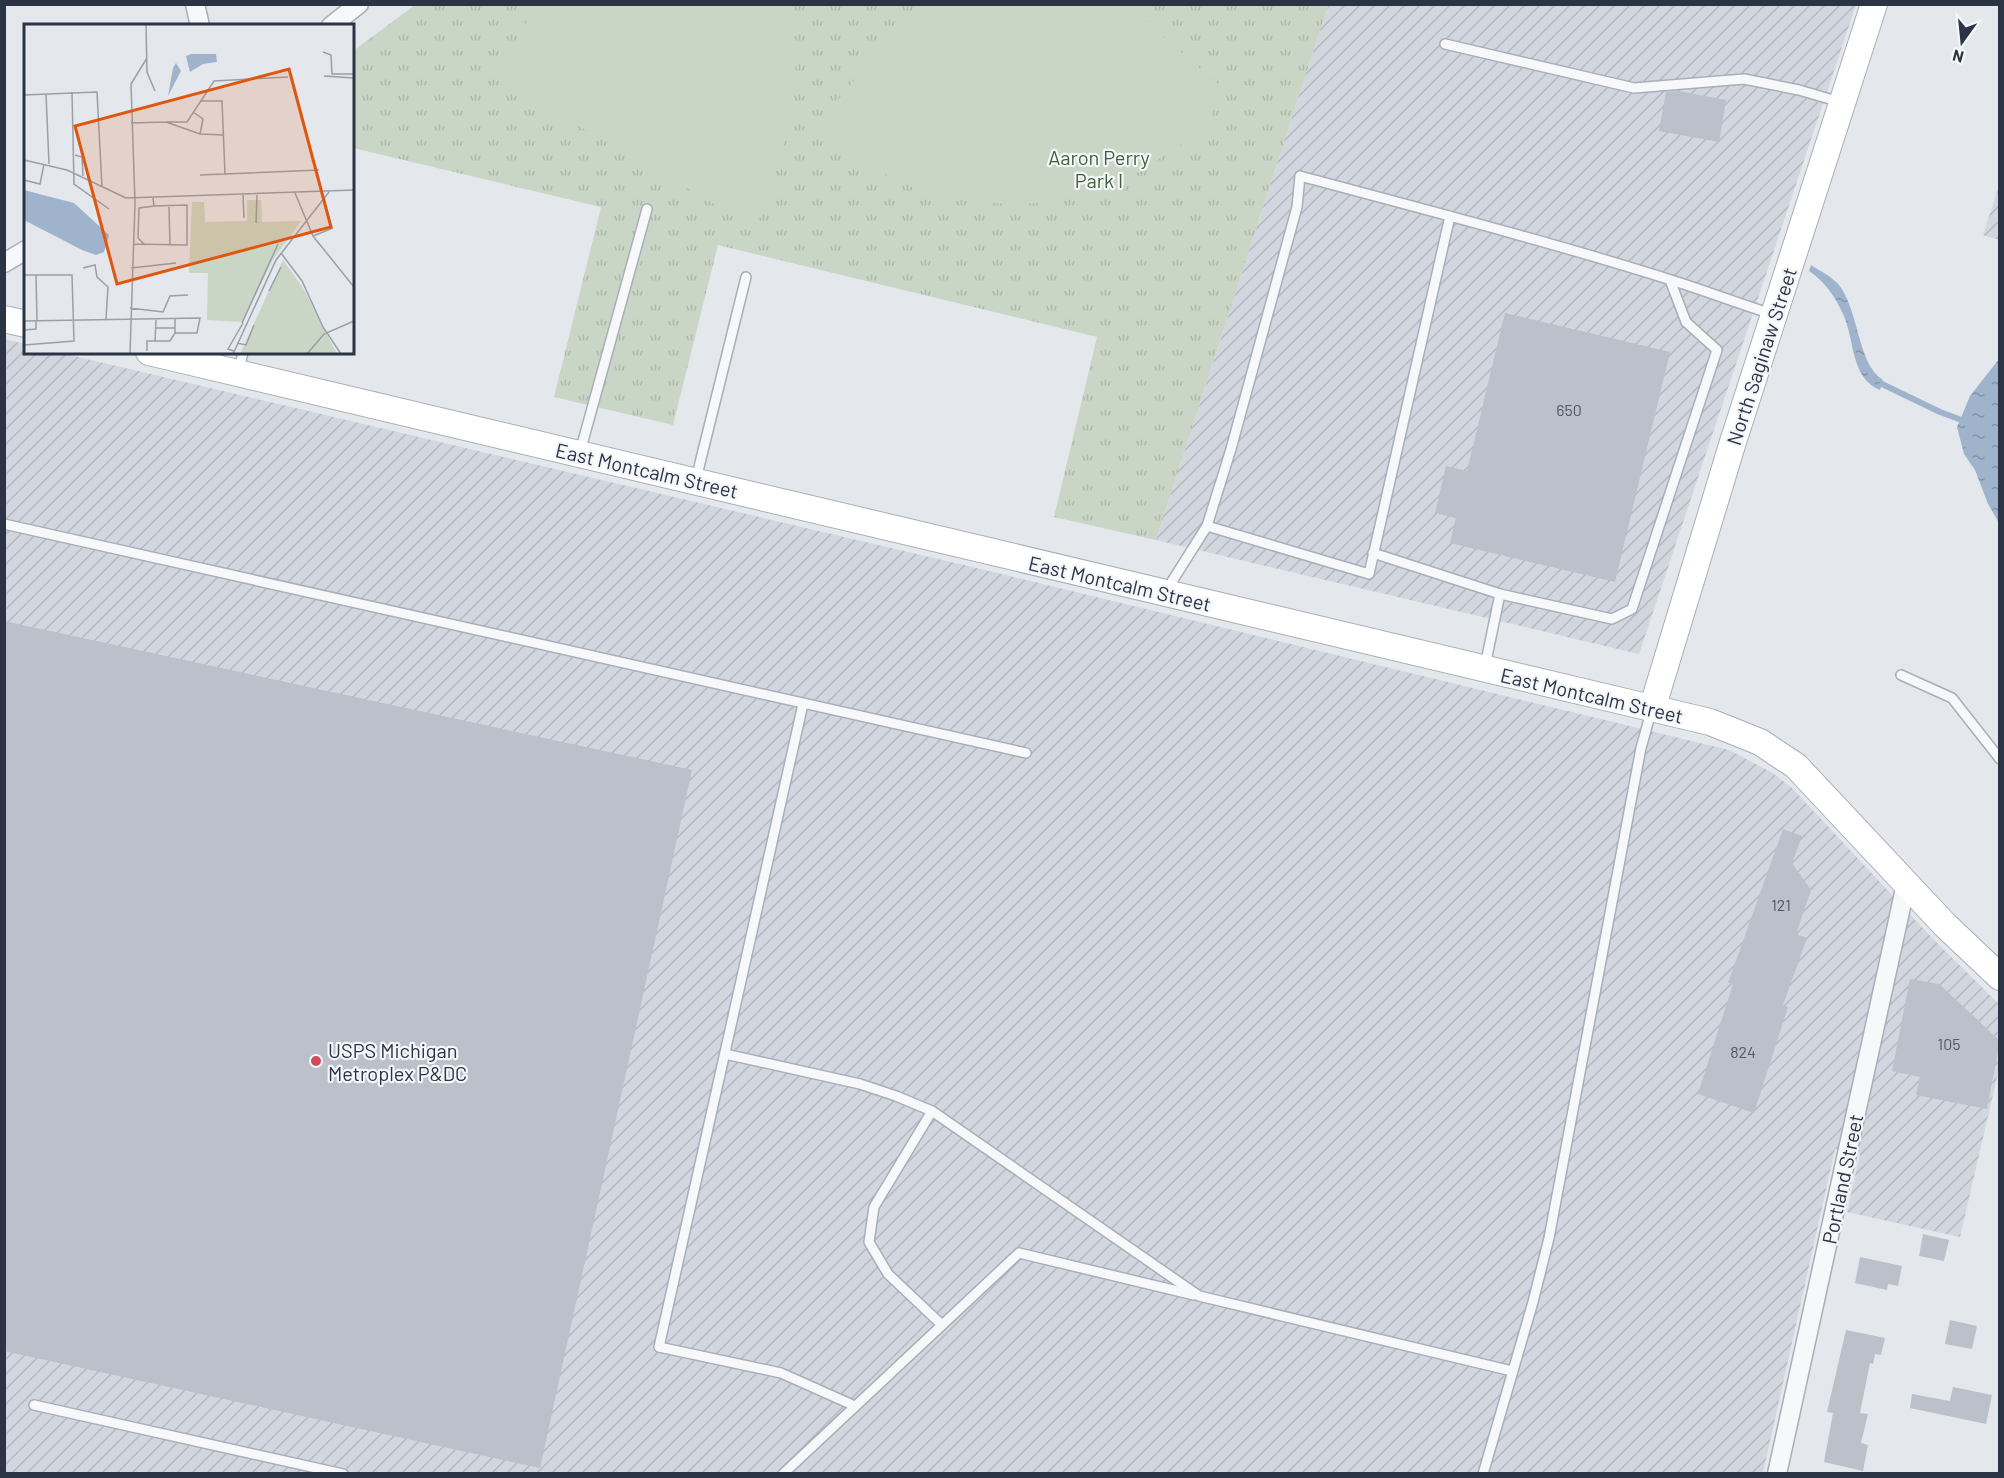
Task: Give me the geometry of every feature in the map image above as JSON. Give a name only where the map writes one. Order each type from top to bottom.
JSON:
[{"type":"main road","name":"North Saginaw Street","points":[[1652,709],[1722,477],[1874,4]]},
{"type":"main road","points":[[4,319],[24,324]]},
{"type":"main road","name":"East Montcalm Street","points":[[166,354],[240,363],[579,454],[1727,728],[1760,742],[1786,757],[1809,777],[1906,884],[2000,977]]},
{"type":"street","points":[[195,4],[200,24]]},
{"type":"street","points":[[334,24],[359,4]]},
{"type":"street","points":[[4,263],[24,251]]},
{"type":"street","name":"Portland Street","points":[[1777,1473],[1906,884]]},
{"type":"lane","points":[[1445,44],[1634,88],[1744,79],[1798,90],[1842,103]]},
{"type":"lane","points":[[1165,593],[1207,526],[1231,449],[1297,207],[1300,176],[1450,216],[1670,280],[1774,315]]},
{"type":"lane","points":[[579,454],[647,209]]},
{"type":"lane","points":[[1207,526],[1369,574],[1450,216]]},
{"type":"lane","points":[[695,482],[746,278]]},
{"type":"lane","points":[[1373,553],[1500,594],[1612,619],[1632,609],[1717,350],[1686,322],[1670,280]]},
{"type":"lane","points":[[4,525],[1026,753]]},
{"type":"lane","points":[[1485,669],[1500,594]]},
{"type":"lane","points":[[1901,675],[1952,698],[2000,759]]},
{"type":"lane","points":[[803,704],[659,1347],[781,1373],[855,1407]]},
{"type":"lane","points":[[1484,1473],[1533,1302],[1548,1238],[1641,748],[1652,709]]},
{"type":"lane","points":[[725,1054],[860,1084],[932,1111],[1199,1296]]},
{"type":"lane","points":[[932,1111],[874,1207],[869,1242],[888,1274],[942,1325]]},
{"type":"lane","points":[[783,1473],[1019,1253],[1512,1371]]},
{"type":"lane","points":[[34,1404],[343,1473]]},
{"type":"shaded area","points":[[1328,5],[1856,5],[1639,654],[1156,540]]},
{"type":"shaded area","points":[[1999,186],[2000,240],[1983,235]]},
{"type":"shaded area","points":[[4,339],[24,344],[24,354],[65,354],[985,570],[1729,750],[1771,772],[1792,788],[1935,941],[1999,1004],[1999,1069],[1960,1237],[1847,1212],[1860,1154],[1835,1149],[1763,1473],[5,1473]]},
{"type":"green space","points":[[537,4],[787,5],[793,35],[794,92],[784,145],[756,228],[504,83],[500,69]]},
{"type":"green space","name":"Aaron Perry Park I","points":[[415,5],[1328,5],[1156,540],[1054,517],[1097,337],[718,245],[673,425],[554,397],[601,207],[354,148],[354,50]]},
{"type":"green space","points":[[917,5],[1127,5],[1224,89],[1210,117],[1195,135],[1147,167],[1106,188],[1064,200],[1019,204],[967,201],[933,194],[895,180],[855,155],[818,124]]},
{"type":"water","points":[[1811,265],[1835,281],[1845,294],[1868,362],[1883,380],[1880,390],[1863,377],[1858,367],[1847,324],[1837,301],[1820,280],[1809,271]]},
{"type":"water","points":[[1999,359],[1999,523],[1988,504],[1975,470],[1964,454],[1957,427],[1970,396]]},
{"type":"building","points":[[1678,91],[1726,100],[1719,142],[1659,131],[1666,92]]},
{"type":"building","points":[[1505,313],[1670,352],[1615,582],[1450,543],[1456,518],[1435,513],[1446,466],[1467,471]]},
{"type":"building","name":"USPS Michigan Metroplex P&DC","points":[[4,621],[692,770],[540,1468],[4,1351]]},
{"type":"building","points":[[1783,829],[1802,836],[1792,863],[1811,890],[1796,934],[1807,938],[1783,1005],[1788,1007],[1754,1113],[1698,1094],[1733,984],[1728,983]]},
{"type":"building","points":[[1910,979],[1939,984],[2000,1041],[1987,1109],[1916,1095],[1920,1077],[1892,1071]]},
{"type":"building","points":[[1923,1234],[1949,1240],[1944,1261],[1919,1256]]},
{"type":"building","points":[[1860,1257],[1902,1266],[1898,1286],[1888,1284],[1887,1290],[1855,1283]]},
{"type":"building","points":[[1950,1320],[1977,1326],[1972,1349],[1945,1344]]},
{"type":"building","points":[[1846,1330],[1885,1338],[1881,1355],[1875,1354],[1873,1364],[1870,1363],[1860,1413],[1868,1414],[1861,1443],[1868,1445],[1863,1471],[1824,1462],[1833,1413],[1827,1412]]},
{"type":"building","points":[[1953,1387],[1992,1395],[1986,1424],[1910,1408],[1912,1394],[1950,1401]]},
{"type":"waterway","points":[[1882,384],[1959,419]]},
{"type":"place","name":"USPS Michigan Metroplex P&DC","points":[[316,1061]]}]
